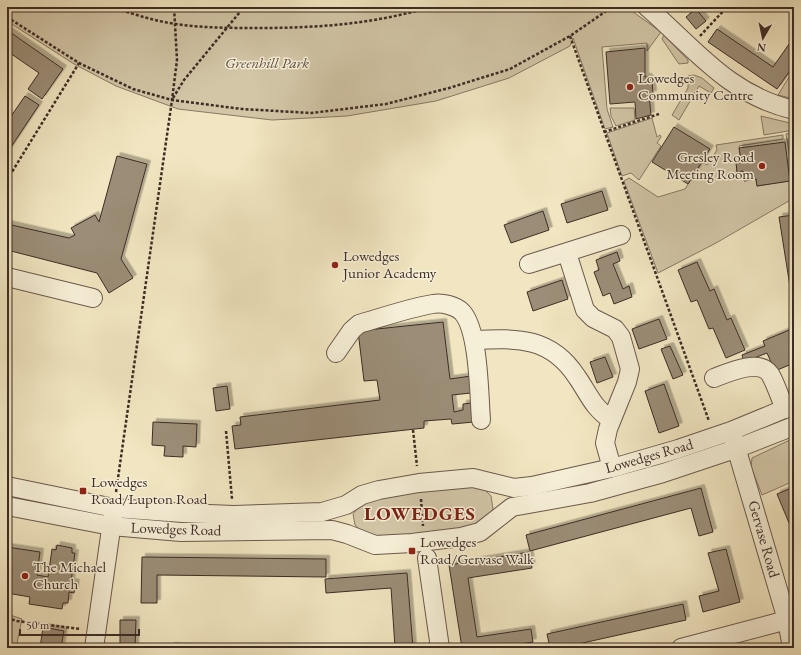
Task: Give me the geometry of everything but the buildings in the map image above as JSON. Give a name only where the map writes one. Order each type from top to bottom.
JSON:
[{"type":"street","points":[[647,7],[718,74],[745,92],[780,107],[794,110]]},
{"type":"street","points":[[529,264],[621,235]]},
{"type":"street","points":[[567,253],[585,310],[593,318],[615,329],[621,337],[630,369],[627,382],[611,420],[605,443],[612,468]]},
{"type":"street","points":[[7,277],[93,298]]},
{"type":"street","points":[[336,353],[352,330],[359,324],[435,303],[450,305],[462,311],[469,323],[474,340],[481,420]]},
{"type":"street","points":[[474,340],[504,339],[533,343],[549,349],[566,361],[597,410],[611,420]]},
{"type":"street","points":[[714,378],[744,367],[764,369],[769,373],[790,407]]},
{"type":"street","name":"Lowedges Road","points":[[7,486],[114,508],[234,515],[322,512],[346,505],[362,495],[419,483],[473,478],[514,488],[532,486],[612,468],[731,431],[790,407]]},
{"type":"street","name":"Lowedges Road","points":[[7,506],[111,526],[181,532],[332,530],[376,545],[412,543],[461,537],[480,532],[512,507],[590,492],[656,475],[738,448],[794,426]]},
{"type":"street","name":"Gervase Road","points":[[731,431],[738,448],[787,620],[792,648]]},
{"type":"street","points":[[499,485],[508,497],[509,510]]},
{"type":"street","points":[[346,505],[343,519],[347,534]]},
{"type":"street","points":[[95,640],[114,508]]},
{"type":"street","points":[[427,558],[440,648]]},
{"type":"street","points":[[681,648],[787,620]]},
{"type":"path","points":[[112,7],[138,16],[176,24],[226,28],[300,28],[357,24],[430,7]]},
{"type":"path","points":[[114,508],[177,60],[174,7]]},
{"type":"path","points":[[172,99],[184,80],[244,7]]},
{"type":"path","points":[[7,17],[79,63],[133,89],[172,99],[242,109],[311,113],[386,104],[449,88],[510,69],[570,36],[612,7]]},
{"type":"path","points":[[688,46],[708,29],[727,7]]},
{"type":"path","points":[[570,36],[714,436]]},
{"type":"path","points":[[7,180],[79,63]]},
{"type":"path","points":[[604,132],[659,114]]},
{"type":"path","points":[[226,431],[234,515]]},
{"type":"path","points":[[7,618],[95,640]]},
{"type":"green space","name":"Greenhill Park","points":[[7,7],[618,7],[629,9],[661,32],[647,51],[647,43],[602,47],[607,109],[613,127],[605,129],[573,38],[570,46],[509,78],[436,101],[347,116],[272,120],[178,109],[116,86],[74,64],[7,21]]},
{"type":"green space","points":[[664,35],[688,60],[688,63],[679,64],[662,39]]},
{"type":"green space","points":[[794,69],[794,99],[778,95]]},
{"type":"green space","points":[[694,75],[702,78],[714,88],[711,93],[699,86],[679,120],[672,115],[688,88],[688,76]]},
{"type":"green space","points":[[610,108],[634,108],[635,120],[616,126],[611,116]]},
{"type":"green space","points":[[761,116],[794,124],[794,130],[764,135]]},
{"type":"green space","points":[[652,118],[657,137],[660,135],[661,137],[657,143],[661,146],[639,180],[631,173],[622,176],[607,133]]},
{"type":"green space","points":[[794,132],[794,171],[792,170],[786,134]]},
{"type":"green space","points":[[783,135],[783,139],[739,146],[741,161],[736,162],[737,172],[743,171],[744,181],[756,179],[757,186],[794,180],[794,198],[716,243],[658,273],[624,181],[629,178],[658,197],[685,189],[702,162],[707,165],[717,150],[716,145]]},
{"type":"green space","points":[[794,438],[794,481],[762,495],[751,467],[752,458]]},
{"type":"green space","points":[[468,485],[483,488],[491,496],[493,509],[487,519],[472,527],[384,538],[366,535],[355,525],[353,514],[360,505],[376,498]]},
{"type":"green space","points":[[7,495],[91,512],[93,514],[7,500]]},
{"type":"green space","points":[[7,614],[22,619],[16,648],[7,648]]},
{"type":"place","name":"Lowedges Community Centre","points":[[630,87]]},
{"type":"place","name":"Gresley Road Meeting Room","points":[[762,166]]},
{"type":"place","name":"Lowedges Junior Academy","points":[[335,265]]},
{"type":"place","name":"Lowedges Road/Lupton Road","points":[[83,491]]},
{"type":"place","name":"Lowedges Road/Gervase Walk","points":[[412,551]]},
{"type":"place","name":"The Michael Church","points":[[25,576]]},
{"type":"district","name":"LOWEDGES","points":[[420,513]]}]
